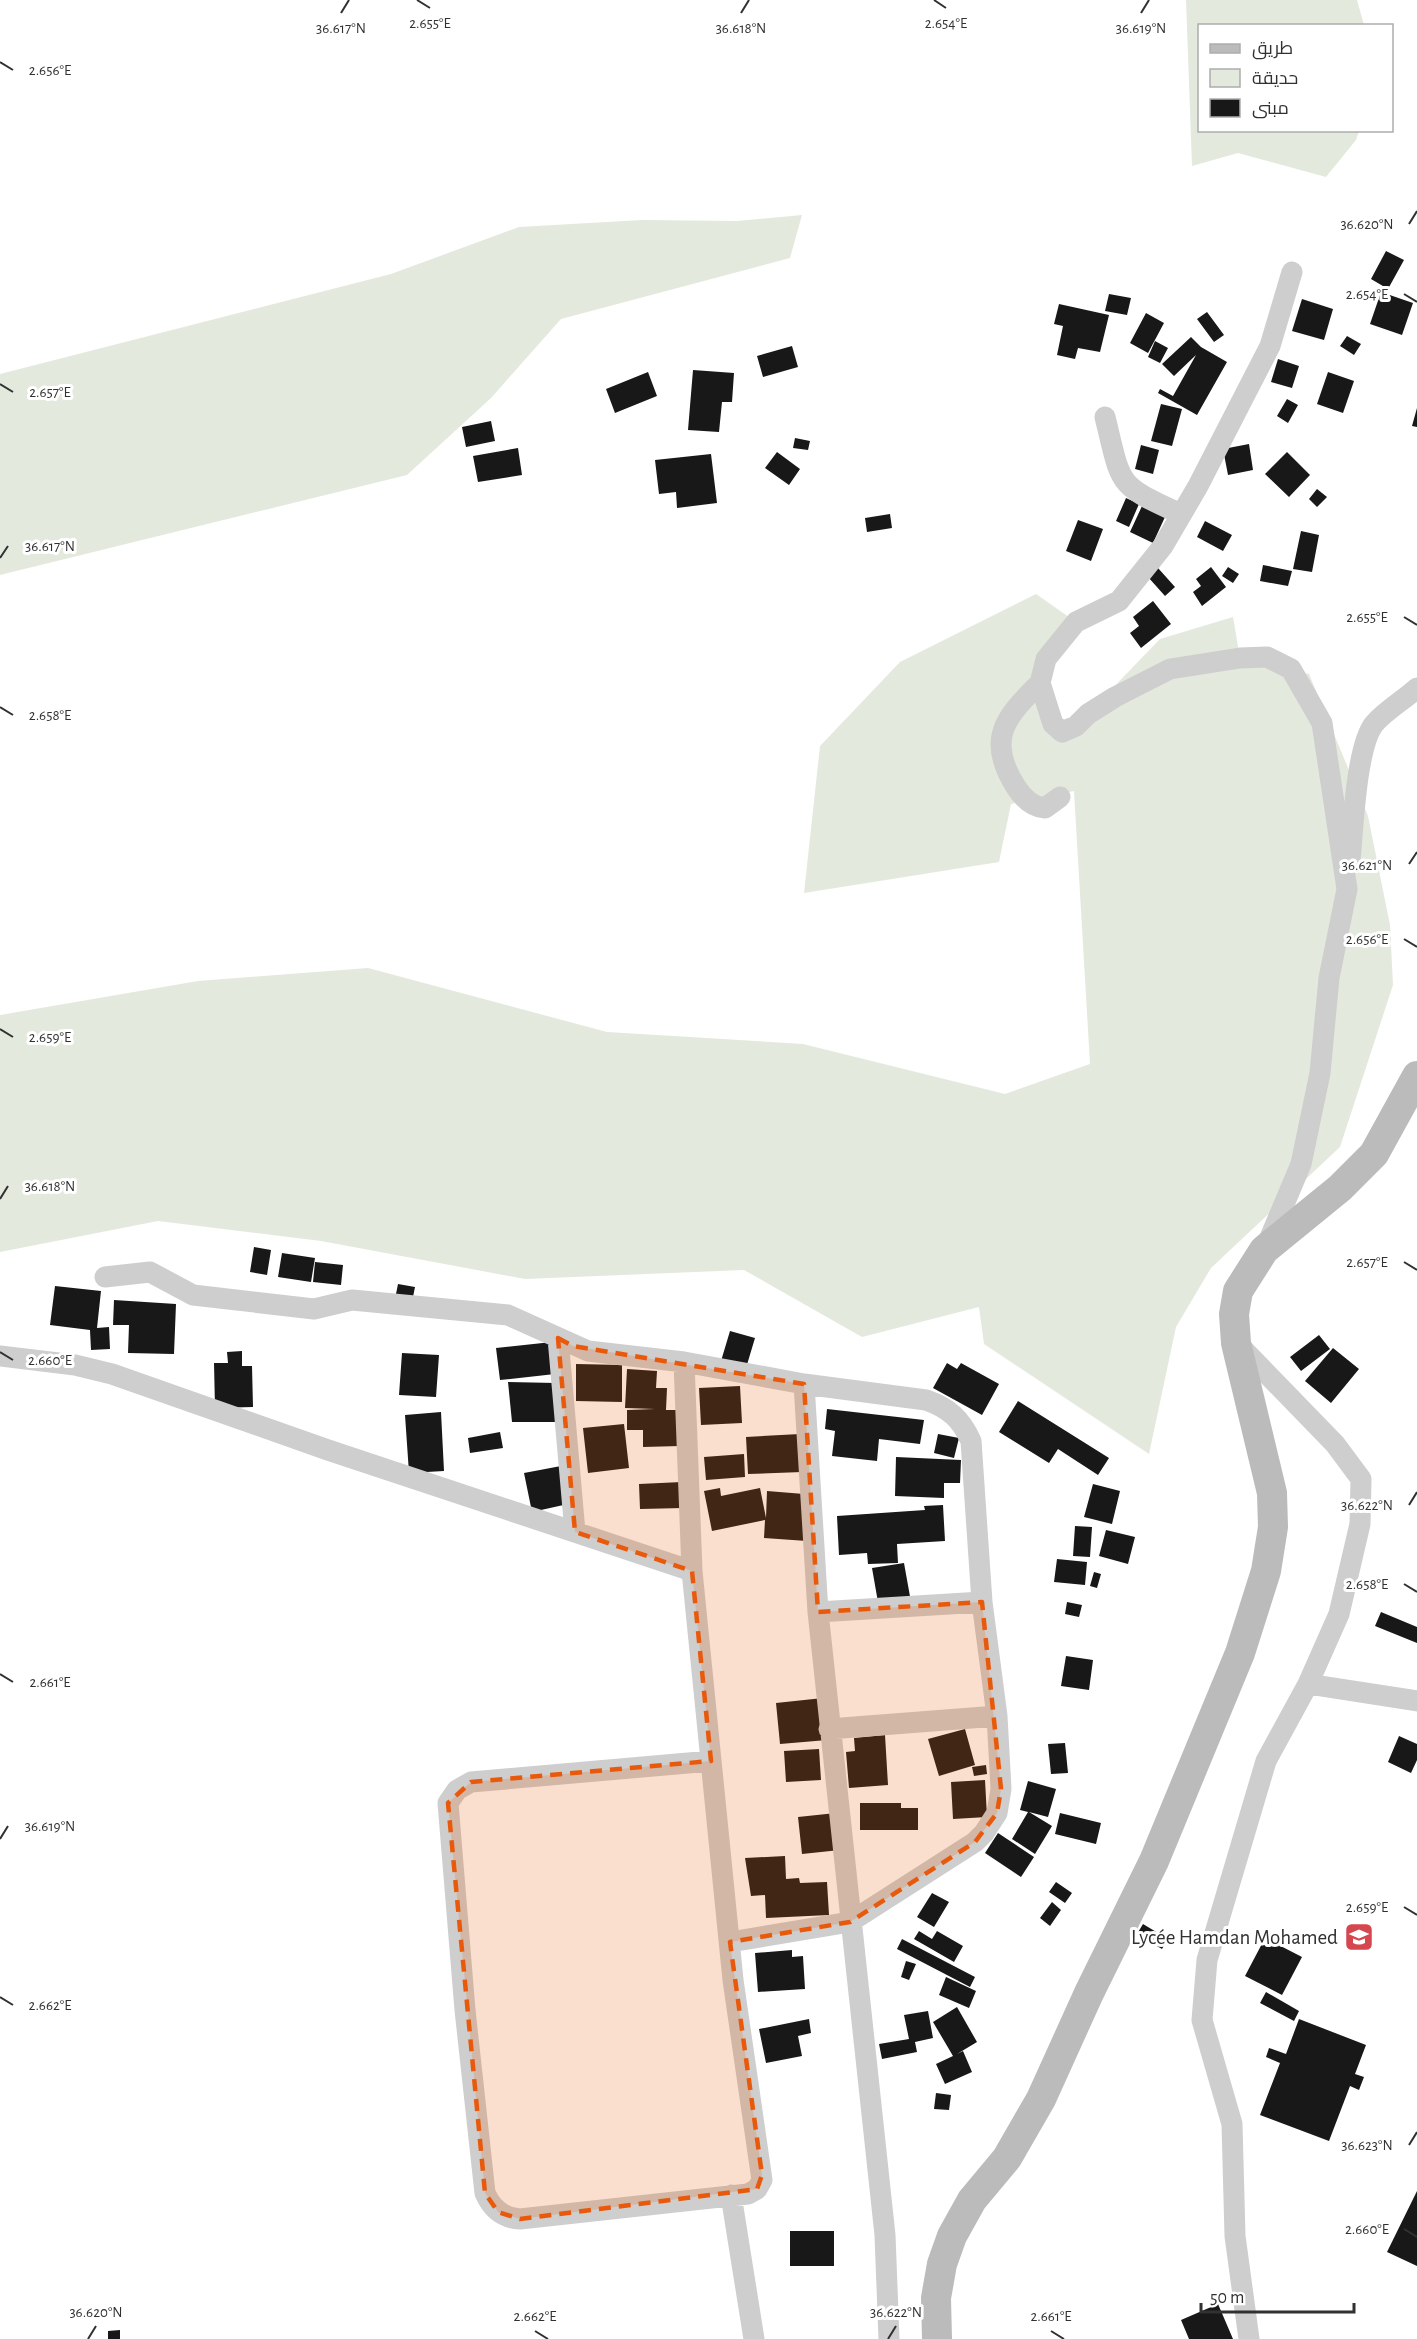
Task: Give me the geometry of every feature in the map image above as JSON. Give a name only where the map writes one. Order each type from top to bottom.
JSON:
[{"type":"main road","points":[[937,2339],[936,2298],[942,2264],[952,2236],[972,2200],[1007,2158],[1041,2099],[1089,1993],[1154,1861],[1240,1653],[1266,1571],[1272,1527],[1272,1493],[1236,1342],[1234,1314],[1238,1291],[1264,1250],[1358,1173],[1374,1154],[1417,1076]]},
{"type":"street","points":[[1060,797],[1045,808],[1035,807],[1021,794],[1000,756],[1000,741],[1006,724],[1019,704],[1040,683],[1046,659],[1076,622],[1119,601],[1163,546],[1270,346],[1292,273]]},
{"type":"street","points":[[1105,417],[1119,473],[1124,483],[1140,495],[1181,514]]},
{"type":"street","points":[[1040,683],[1053,724],[1062,732],[1076,726],[1088,714],[1115,697],[1170,669],[1240,658],[1267,657],[1291,669],[1322,723],[1347,889]]},
{"type":"street","points":[[1264,1250],[1301,1164],[1320,1073],[1329,978],[1347,889],[1362,751],[1375,723],[1417,688]]},
{"type":"street","points":[[105,1277],[150,1272],[193,1294],[314,1309],[352,1300],[508,1315],[588,1351],[684,1362],[804,1384],[926,1400],[941,1405],[954,1414],[964,1426],[971,1441],[982,1602],[997,1716],[1000,1801],[997,1813],[975,1842],[850,1922],[730,1942]]},
{"type":"street","points":[[558,1338],[575,1532]]},
{"type":"street","points":[[1236,1342],[1335,1444],[1361,1479],[1360,1524],[1339,1614],[1308,1684],[1266,1761],[1207,1960],[1202,2020],[1232,2124],[1235,2236],[1250,2339]]},
{"type":"street","points":[[0,1356],[75,1365],[111,1374],[328,1450],[692,1571]]},
{"type":"street","points":[[684,1362],[692,1571],[730,1942],[762,2175],[760,2185],[753,2192],[731,2195],[520,2219],[505,2216],[492,2207],[485,2193],[447,1811],[452,1796],[471,1782],[711,1761]]},
{"type":"street","points":[[804,1384],[818,1612],[885,2235],[890,2339]]},
{"type":"street","points":[[818,1612],[982,1602]]},
{"type":"street","points":[[1308,1684],[1417,1701]]},
{"type":"street","points":[[829,1729],[997,1716]]},
{"type":"street","points":[[731,2195],[754,2339]]},
{"type":"highlighted area","points":[[558,1338],[573,1346],[804,1384],[818,1612],[982,1602],[1001,1789],[997,1813],[975,1842],[850,1922],[730,1942],[762,2175],[757,2189],[520,2219],[498,2212],[485,2193],[448,1803],[471,1782],[711,1761],[692,1571],[575,1532]]},
{"type":"green space","points":[[1186,0],[1357,0],[1364,24],[1198,24],[1198,132],[1359,132],[1356,140],[1326,177],[1238,153],[1192,166]]},
{"type":"green space","points":[[802,215],[790,258],[561,319],[491,398],[407,475],[0,575],[0,374],[391,274],[519,227],[642,220],[737,221]]},
{"type":"green space","points":[[1036,594],[1076,622],[1046,659],[1053,723],[1076,726],[1160,639],[1233,617],[1240,658],[1309,674],[1368,816],[1390,925],[1393,985],[1340,1147],[1211,1268],[1176,1327],[1149,1454],[984,1344],[979,1307],[862,1337],[744,1270],[525,1279],[321,1241],[158,1221],[0,1252],[0,1015],[198,981],[368,968],[607,1032],[803,1044],[1005,1094],[1090,1064],[1074,791],[1011,804],[999,862],[804,893],[820,746],[900,662]]},
{"type":"building","points":[[1386,251],[1404,260],[1388,289],[1371,279]]},
{"type":"building","points":[[1381,292],[1413,303],[1402,335],[1370,324]]},
{"type":"building","points":[[1109,294],[1131,298],[1127,315],[1105,311]]},
{"type":"building","points":[[1302,299],[1333,309],[1324,340],[1292,331]]},
{"type":"building","points":[[1059,304],[1109,315],[1100,352],[1078,348],[1075,359],[1057,355],[1063,326],[1054,324]]},
{"type":"building","points":[[1207,312],[1224,335],[1214,342],[1197,319]]},
{"type":"building","points":[[1146,313],[1164,323],[1148,353],[1130,343]]},
{"type":"building","points":[[1347,336],[1361,344],[1354,355],[1340,346]]},
{"type":"building","points":[[1191,337],[1201,347],[1227,362],[1197,415],[1158,393],[1160,389],[1173,396],[1196,355],[1174,376],[1162,364]]},
{"type":"building","points":[[1155,341],[1168,348],[1160,363],[1148,357]]},
{"type":"building","points":[[792,346],[798,367],[763,377],[757,356]]},
{"type":"building","points":[[1278,359],[1299,366],[1292,388],[1271,382]]},
{"type":"building","points":[[693,370],[734,373],[732,402],[722,402],[719,432],[688,430]]},
{"type":"building","points":[[648,372],[657,396],[615,413],[606,389]]},
{"type":"building","points":[[1328,372],[1354,381],[1343,413],[1317,404]]},
{"type":"building","points":[[1287,399],[1298,405],[1288,423],[1277,416]]},
{"type":"building","points":[[1161,404],[1182,409],[1172,446],[1151,441]]},
{"type":"building","points":[[1417,408],[1417,427],[1412,426]]},
{"type":"building","points":[[491,421],[495,441],[466,447],[462,427]]},
{"type":"building","points":[[795,438],[810,441],[808,450],[793,448]]},
{"type":"building","points":[[1249,444],[1253,470],[1228,475],[1223,449]]},
{"type":"building","points":[[1141,445],[1159,450],[1153,474],[1135,469]]},
{"type":"building","points":[[518,448],[522,475],[478,482],[473,456]]},
{"type":"building","points":[[777,452],[800,469],[789,485],[765,468]]},
{"type":"building","points":[[1287,452],[1310,475],[1289,497],[1265,474]]},
{"type":"building","points":[[711,454],[717,503],[677,508],[676,492],[659,494],[655,460]]},
{"type":"building","points":[[1317,489],[1327,497],[1317,507],[1309,499]]},
{"type":"building","points":[[1126,498],[1139,504],[1129,527],[1116,521]]},
{"type":"building","points":[[1142,506],[1165,517],[1153,543],[1130,532]]},
{"type":"building","points":[[890,514],[892,528],[867,532],[865,518]]},
{"type":"building","points":[[1078,520],[1103,529],[1091,561],[1066,551]]},
{"type":"building","points":[[1205,521],[1232,535],[1223,551],[1197,537]]},
{"type":"building","points":[[1301,531],[1319,535],[1312,572],[1293,569]]},
{"type":"building","points":[[1263,565],[1292,571],[1288,586],[1260,581]]},
{"type":"building","points":[[1211,567],[1226,587],[1202,606],[1193,592],[1201,586],[1196,579]]},
{"type":"building","points":[[1228,567],[1239,574],[1233,583],[1222,576]]},
{"type":"building","points":[[1158,568],[1175,587],[1165,596],[1148,577]]},
{"type":"building","points":[[1153,601],[1171,624],[1141,648],[1130,633],[1139,626],[1133,617]]},
{"type":"building","points":[[254,1247],[271,1250],[267,1275],[250,1272]]},
{"type":"building","points":[[282,1253],[315,1258],[311,1282],[278,1277]]},
{"type":"building","points":[[315,1262],[343,1265],[341,1285],[313,1282]]},
{"type":"building","points":[[398,1284],[415,1287],[412,1302],[395,1299]]},
{"type":"building","points":[[55,1286],[101,1291],[97,1328],[109,1327],[110,1349],[91,1350],[90,1330],[50,1325]]},
{"type":"building","points":[[114,1300],[176,1304],[174,1354],[128,1353],[129,1325],[113,1325]]},
{"type":"building","points":[[730,1331],[755,1338],[746,1368],[721,1361]]},
{"type":"building","points":[[1319,1335],[1330,1349],[1301,1371],[1290,1357]]},
{"type":"building","points":[[552,1342],[555,1374],[500,1380],[496,1348]]},
{"type":"building","points":[[1333,1348],[1359,1369],[1331,1403],[1305,1381]]},
{"type":"building","points":[[242,1351],[242,1366],[252,1366],[253,1407],[215,1408],[214,1363],[228,1363],[227,1352]]},
{"type":"building","points":[[402,1353],[439,1355],[436,1397],[399,1395]]},
{"type":"building","points":[[947,1363],[957,1369],[961,1363],[999,1384],[982,1415],[933,1388]]},
{"type":"building","points":[[576,1364],[622,1365],[622,1402],[576,1401]]},
{"type":"building","points":[[627,1369],[657,1371],[656,1388],[667,1388],[666,1410],[680,1410],[680,1446],[643,1447],[643,1430],[627,1430],[627,1410],[655,1409],[625,1408]]},
{"type":"building","points":[[508,1382],[556,1383],[555,1422],[512,1422]]},
{"type":"building","points":[[740,1386],[742,1423],[701,1425],[699,1388]]},
{"type":"building","points":[[1018,1401],[1109,1458],[1098,1475],[1058,1449],[1049,1463],[999,1432]]},
{"type":"building","points":[[827,1409],[924,1420],[920,1444],[879,1439],[877,1461],[832,1456],[835,1431],[825,1429]]},
{"type":"building","points":[[441,1412],[444,1471],[409,1473],[405,1415]]},
{"type":"building","points":[[624,1424],[629,1468],[588,1473],[583,1428]]},
{"type":"building","points":[[500,1432],[503,1448],[470,1453],[468,1438]]},
{"type":"building","points":[[800,1434],[802,1472],[748,1474],[746,1437]]},
{"type":"building","points":[[938,1434],[959,1438],[954,1458],[934,1453]]},
{"type":"building","points":[[744,1454],[745,1477],[706,1480],[704,1457]]},
{"type":"building","points":[[896,1457],[961,1460],[960,1483],[944,1483],[944,1498],[895,1496]]},
{"type":"building","points":[[561,1466],[568,1504],[532,1512],[524,1473]]},
{"type":"building","points":[[682,1482],[683,1508],[640,1509],[639,1484]]},
{"type":"building","points":[[1093,1484],[1120,1491],[1112,1524],[1084,1517]]},
{"type":"building","points":[[720,1488],[721,1496],[760,1488],[766,1518],[767,1491],[804,1494],[807,1541],[764,1538],[765,1520],[712,1531],[704,1491]]},
{"type":"building","points":[[943,1505],[945,1541],[897,1544],[898,1563],[868,1564],[867,1553],[839,1555],[837,1516],[925,1510],[924,1506]]},
{"type":"building","points":[[1075,1526],[1092,1527],[1090,1557],[1073,1556]]},
{"type":"building","points":[[1106,1530],[1135,1537],[1128,1564],[1099,1556]]},
{"type":"building","points":[[1057,1559],[1087,1562],[1085,1585],[1054,1582]]},
{"type":"building","points":[[904,1563],[911,1602],[879,1608],[872,1568]]},
{"type":"building","points":[[1094,1572],[1101,1574],[1097,1588],[1090,1586]]},
{"type":"building","points":[[1067,1602],[1082,1605],[1079,1617],[1065,1614]]},
{"type":"building","points":[[1381,1612],[1417,1627],[1417,1643],[1375,1626]]},
{"type":"building","points":[[1066,1656],[1093,1660],[1089,1690],[1061,1686]]},
{"type":"building","points":[[823,1698],[827,1740],[780,1744],[776,1703]]},
{"type":"building","points":[[965,1729],[975,1765],[939,1776],[928,1739]]},
{"type":"building","points":[[885,1735],[888,1785],[849,1788],[846,1752],[855,1751],[854,1738]]},
{"type":"building","points":[[1399,1736],[1417,1744],[1417,1760],[1411,1773],[1388,1762]]},
{"type":"building","points":[[1065,1743],[1068,1773],[1051,1774],[1048,1744]]},
{"type":"building","points":[[819,1749],[821,1780],[786,1782],[784,1751]]},
{"type":"building","points":[[986,1765],[987,1774],[974,1776],[972,1767]]},
{"type":"building","points":[[985,1780],[987,1817],[953,1819],[951,1782]]},
{"type":"building","points":[[1028,1781],[1056,1789],[1048,1817],[1029,1812],[1052,1826],[1035,1854],[1012,1839],[1028,1812],[1020,1810]]},
{"type":"building","points":[[860,1803],[901,1803],[901,1808],[918,1808],[918,1830],[860,1830]]},
{"type":"building","points":[[836,1813],[840,1850],[802,1854],[798,1817]]},
{"type":"building","points":[[1060,1813],[1101,1823],[1096,1844],[1055,1834]]},
{"type":"building","points":[[998,1833],[1034,1857],[1021,1877],[985,1853]]},
{"type":"building","points":[[785,1856],[786,1879],[799,1878],[800,1883],[827,1882],[829,1915],[766,1918],[765,1895],[751,1896],[745,1858]]},
{"type":"building","points":[[1056,1882],[1072,1893],[1065,1903],[1049,1892]]},
{"type":"building","points":[[932,1893],[949,1902],[934,1927],[917,1917]]},
{"type":"building","points":[[1052,1902],[1061,1910],[1050,1926],[1040,1918]]},
{"type":"building","points":[[1143,1924],[1168,1939],[1162,1949],[1137,1934]]},
{"type":"building","points":[[919,1931],[932,1939],[937,1931],[963,1946],[954,1962],[914,1939]]},
{"type":"building","points":[[1265,1938],[1302,1957],[1282,1995],[1245,1976]]},
{"type":"building","points":[[902,1939],[975,1977],[970,1987],[897,1949]]},
{"type":"building","points":[[792,1950],[792,1957],[803,1956],[805,1989],[758,1992],[755,1953]]},
{"type":"building","points":[[906,1961],[916,1964],[909,1980],[901,1977]]},
{"type":"building","points":[[946,1977],[976,1991],[969,2008],[939,1995]]},
{"type":"building","points":[[1266,1992],[1299,2011],[1294,2021],[1260,2003]]},
{"type":"building","points":[[957,2007],[977,2042],[957,2054],[963,2051],[972,2072],[945,2084],[936,2064],[953,2056],[933,2022]]},
{"type":"building","points":[[928,2011],[933,2038],[915,2042],[917,2052],[882,2059],[879,2044],[909,2039],[904,2015]]},
{"type":"building","points":[[809,2019],[811,2033],[798,2036],[802,2056],[766,2063],[759,2029]]},
{"type":"building","points":[[1299,2019],[1366,2045],[1355,2074],[1364,2077],[1359,2090],[1350,2086],[1329,2141],[1260,2115],[1280,2063],[1266,2057],[1269,2048],[1286,2054]]},
{"type":"building","points":[[936,2093],[951,2095],[949,2110],[934,2109]]},
{"type":"building","points":[[1417,2191],[1417,2266],[1387,2252]]},
{"type":"building","points":[[790,2231],[834,2231],[834,2266],[790,2266]]},
{"type":"building","points":[[1218,2304],[1233,2339],[1189,2339],[1181,2320]]},
{"type":"building","points":[[120,2330],[120,2339],[108,2339],[108,2331]]},
{"type":"place","name":"Lycée Hamdan Mohamed","points":[[1359,1937]]}]
